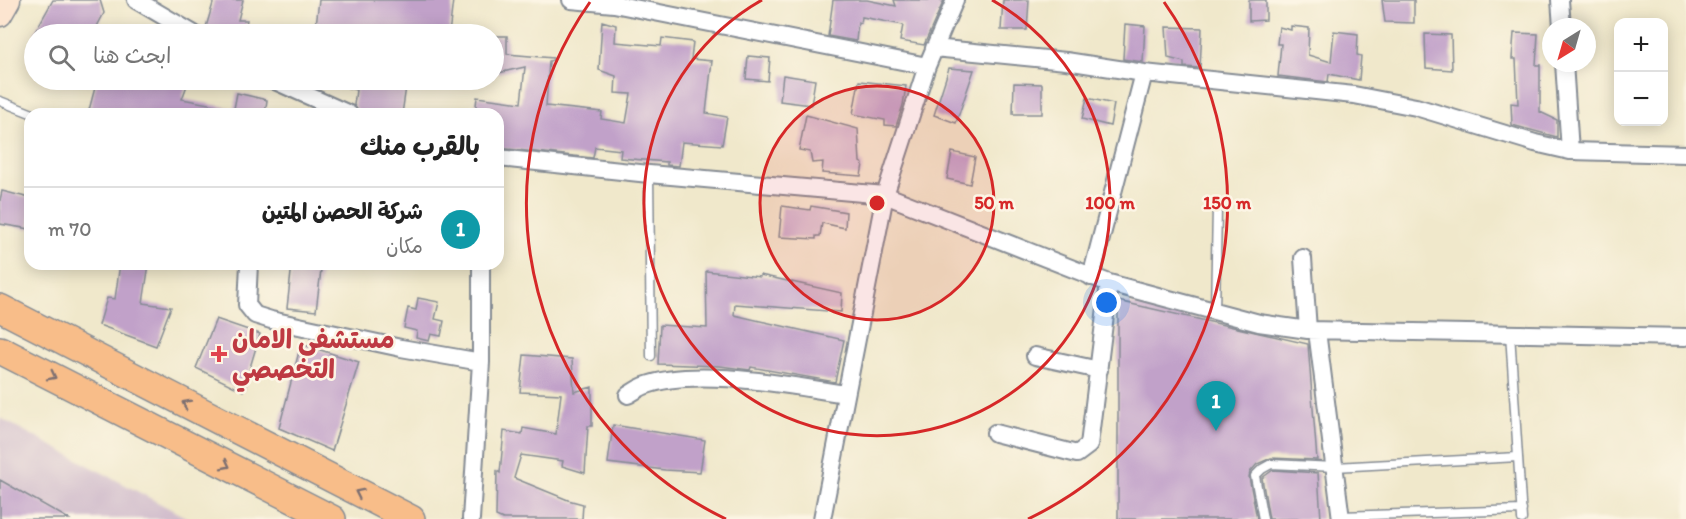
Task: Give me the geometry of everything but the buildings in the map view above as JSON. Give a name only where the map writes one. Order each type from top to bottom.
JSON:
[{"type":"main road","points":[[0,14],[8,0]]},
{"type":"main road","points":[[0,308],[411,519]]},
{"type":"main road","points":[[0,350],[332,519]]},
{"type":"street","points":[[136,0],[177,24]]},
{"type":"street","points":[[571,0],[614,2],[927,66]]},
{"type":"street","points":[[822,519],[885,195],[927,66],[955,0]]},
{"type":"street","points":[[1560,0],[1561,18]]},
{"type":"street","points":[[934,48],[1354,95],[1416,107],[1534,143],[1570,151],[1686,154]]},
{"type":"street","points":[[1565,72],[1570,151]]},
{"type":"street","points":[[1091,277],[1144,73]]},
{"type":"street","points":[[295,90],[336,108]]},
{"type":"street","points":[[504,159],[885,195],[1109,283],[1259,323],[1312,331],[1347,329],[1686,337]]},
{"type":"street","points":[[1303,258],[1341,518]]},
{"type":"street","points":[[249,270],[248,305],[255,315],[401,348],[481,362]]},
{"type":"street","points":[[471,519],[481,362],[481,270]]},
{"type":"street","points":[[995,433],[1077,454],[1089,445],[1109,283]]},
{"type":"street","points":[[1035,356],[1099,370]]},
{"type":"street","points":[[628,395],[644,386],[666,380],[704,378],[749,381],[846,394]]},
{"type":"lane","points":[[0,101],[24,110]]},
{"type":"lane","points":[[649,174],[651,356]]},
{"type":"lane","points":[[1215,312],[1217,207]]},
{"type":"lane","points":[[1341,518],[1522,514],[1510,333]]},
{"type":"lane","points":[[1263,519],[1255,476],[1271,464],[1335,467],[1518,457]]},
{"type":"shaded area","points":[[0,418],[189,519],[0,519]]},
{"type":"place","name":"مستشفى الامان التخصصي","points":[[219,354]]},
{"type":"place","name":"شركة الحصن المتين","points":[[1216,431]]}]
